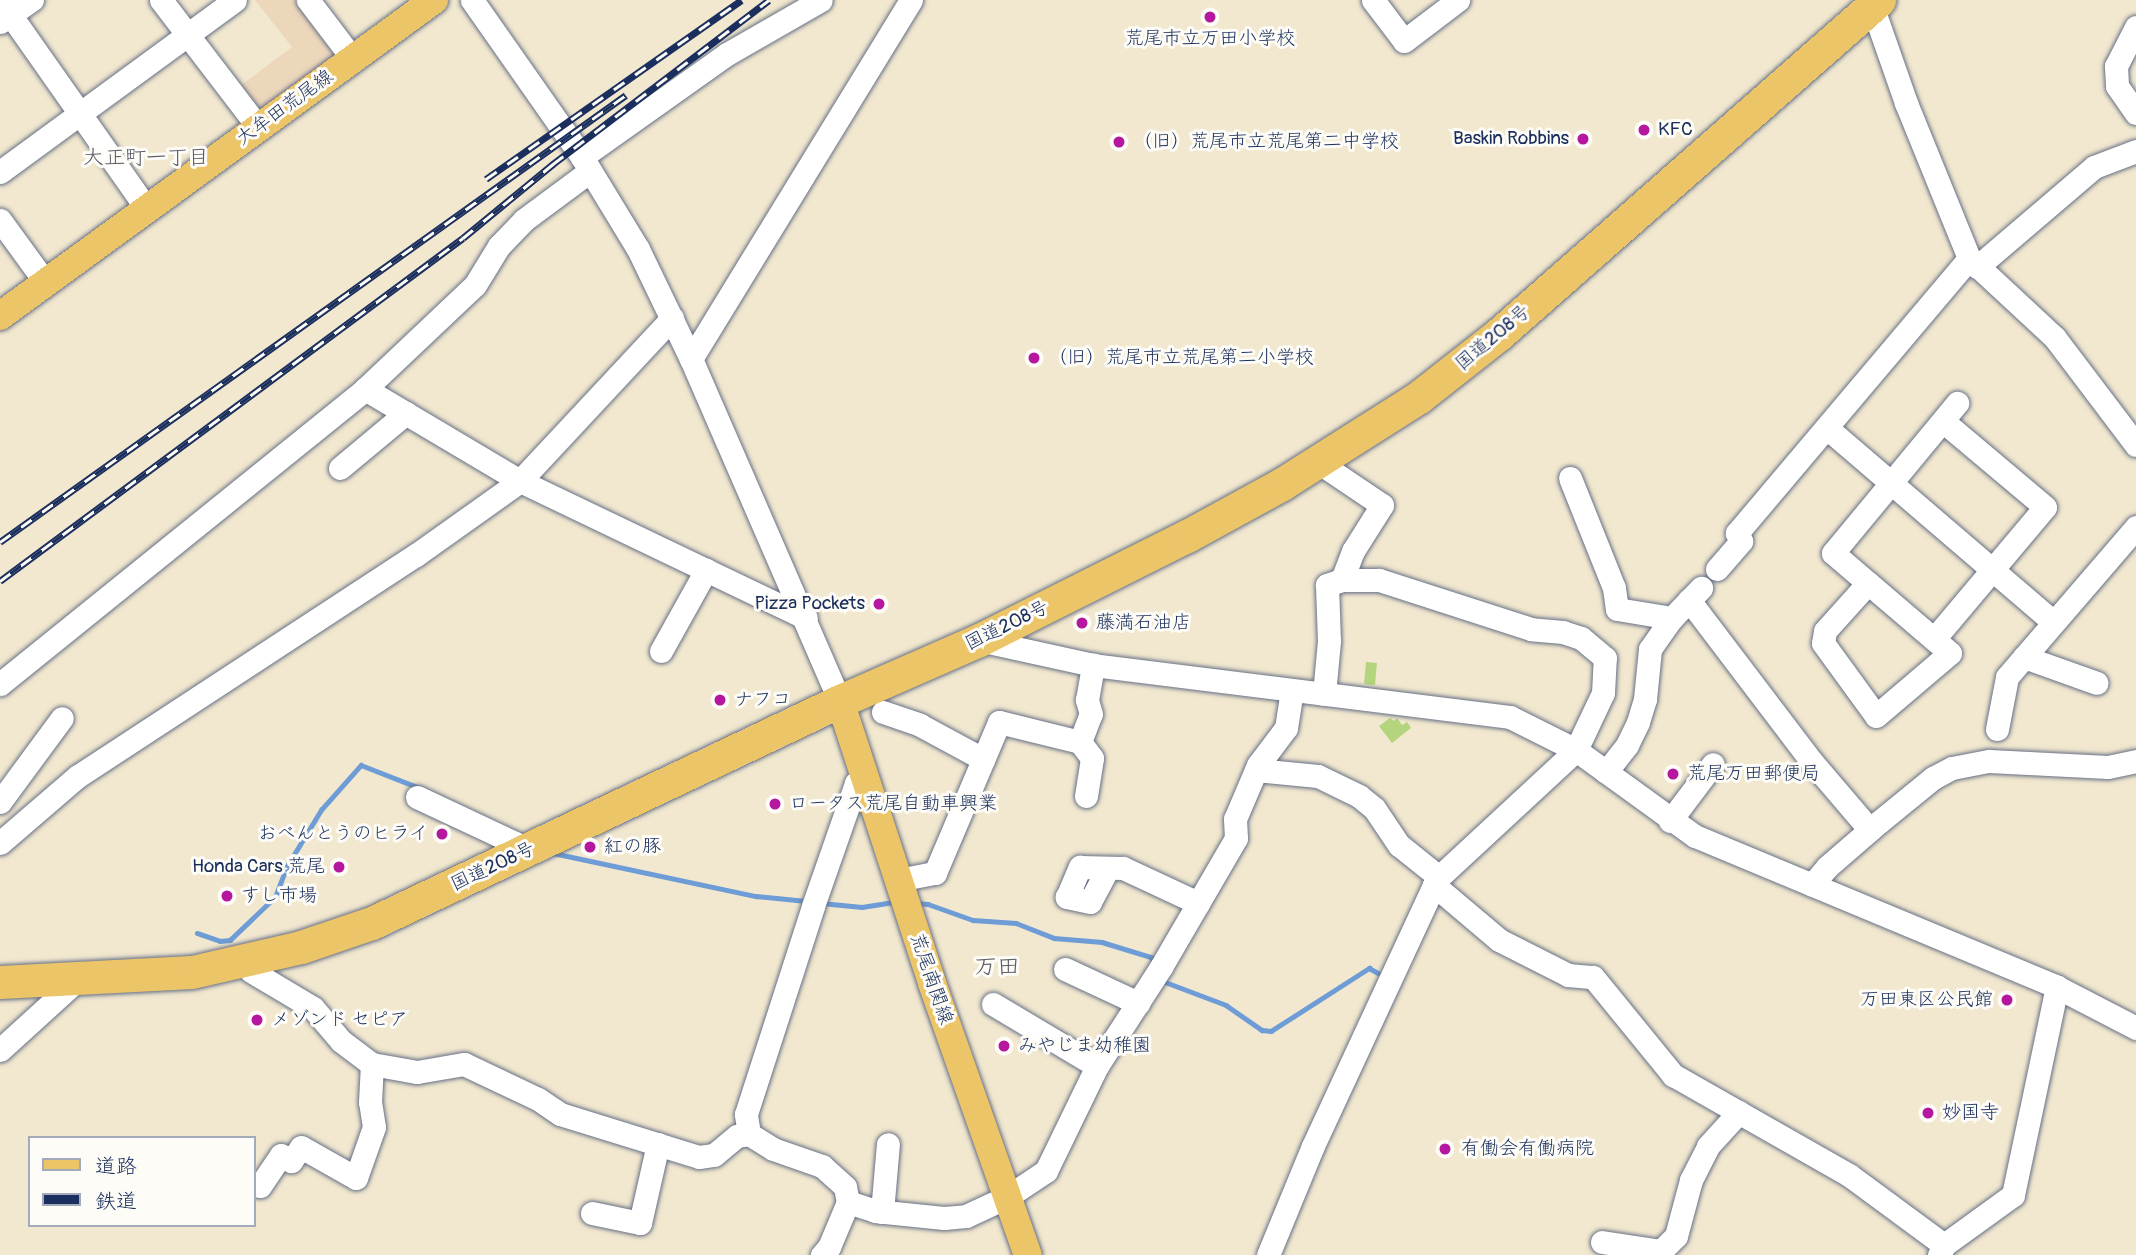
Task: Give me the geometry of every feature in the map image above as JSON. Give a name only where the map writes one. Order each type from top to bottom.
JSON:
[{"type":"highway","name":"国道208号","points":[[0,982],[192,972],[248,961],[372,923],[840,701],[979,640],[1187,536],[1318,462],[1419,397],[1499,334],[1873,2]]},
{"type":"main road","name":"大牟田荒尾線","points":[[0,316],[434,0]]},
{"type":"main road","name":"荒尾南関線","points":[[840,701],[898,880],[1028,1255]]},
{"type":"street","points":[[32,0],[3,13],[81,114],[147,209]]},
{"type":"street","points":[[161,0],[258,127]]},
{"type":"street","points":[[0,172],[234,0]]},
{"type":"street","points":[[308,0],[352,58]]},
{"type":"street","points":[[472,0],[586,164],[638,248],[691,359],[840,701]]},
{"type":"street","points":[[0,684],[365,389],[475,285],[499,246],[586,164],[727,54],[821,0]]},
{"type":"street","points":[[691,359],[911,0]]},
{"type":"street","points":[[1373,0],[1404,41],[1458,0]]},
{"type":"street","points":[[1873,2],[1906,103],[1973,263],[2055,338],[2136,445]]},
{"type":"street","points":[[2136,27],[2116,66],[2117,86],[2136,113]]},
{"type":"street","points":[[1717,569],[1741,541],[1737,533],[1973,263],[2094,167],[2136,151]]},
{"type":"street","points":[[0,220],[45,282]]},
{"type":"street","points":[[2,836],[78,776],[416,555],[520,481],[672,318]]},
{"type":"street","points":[[365,389],[520,481],[806,618]]},
{"type":"street","points":[[1868,583],[1825,631],[1823,643],[1876,716],[1950,653],[1833,553],[1950,412],[2045,507],[1934,639]]},
{"type":"street","points":[[340,468],[406,413]]},
{"type":"street","points":[[1827,428],[2053,622]]},
{"type":"street","points":[[1318,462],[1382,505],[1353,551],[1342,580]]},
{"type":"street","points":[[1570,478],[1614,588],[1616,609],[1672,618]]},
{"type":"street","points":[[1997,729],[2007,677],[2136,527]]},
{"type":"street","points":[[661,651],[706,570]]},
{"type":"street","points":[[1268,1255],[1312,1149],[1437,881],[1576,750],[1602,693],[1605,658],[1581,638],[1531,629],[1379,580],[1342,580],[1327,585],[1329,641],[1324,694]]},
{"type":"street","points":[[1606,772],[1627,745],[1638,722],[1645,699],[1650,649],[1672,618],[1695,594],[1812,762],[1870,830]]},
{"type":"street","points":[[979,640],[1093,665],[1292,692],[1510,717],[1576,750],[1670,821],[1714,845],[2057,987],[2136,1028]]},
{"type":"street","points":[[2024,657],[2097,683]]},
{"type":"street","points":[[1080,742],[1091,714],[1087,700],[1093,665]]},
{"type":"street","points":[[848,1202],[882,1212],[944,1218],[966,1216],[1007,1197],[1046,1171],[1097,1066],[1138,1003],[1236,838],[1235,820],[1268,748],[1286,728],[1292,692]]},
{"type":"street","points":[[883,712],[920,726],[983,759]]},
{"type":"street","points":[[0,802],[62,718]]},
{"type":"street","points":[[898,880],[935,873],[999,722],[1080,742],[1091,758],[1086,796]]},
{"type":"street","points":[[1812,885],[1827,867],[1933,778],[1968,763],[2108,767],[2136,761]]},
{"type":"street","points":[[1670,821],[1713,764]]},
{"type":"street","points":[[1256,770],[1318,776],[1359,796],[1374,808],[1399,845],[1499,940],[1568,975],[1593,977],[1673,1075],[1849,1175],[1942,1250],[2013,1195],[2057,987]]},
{"type":"street","points":[[749,1134],[746,1114],[813,906],[856,783],[867,783]]},
{"type":"street","points":[[417,797],[515,843],[526,852]]},
{"type":"street","points":[[1108,867],[1123,867],[1198,903]]},
{"type":"street","points":[[248,961],[251,971],[313,1008],[341,1041],[372,1064],[417,1072],[464,1063],[538,1099],[560,1114],[699,1157],[714,1155],[737,1136],[749,1134],[773,1149],[822,1166],[845,1187],[848,1202],[829,1247],[822,1255]]},
{"type":"street","points":[[1065,969],[1138,1003]]},
{"type":"street","points":[[0,1050],[78,980]]},
{"type":"street","points":[[993,1004],[1097,1066]]},
{"type":"street","points":[[256,1185],[260,1186],[281,1155],[291,1161],[301,1147],[356,1178],[374,1127],[370,1102],[372,1064]]},
{"type":"street","points":[[1602,1242],[1661,1251],[1676,1236],[1691,1180],[1708,1146],[1739,1112]]},
{"type":"street","points":[[592,1213],[640,1223],[658,1144]]},
{"type":"street","points":[[882,1212],[888,1144]]},
{"type":"shaded area","points":[[255,0],[302,0],[346,57],[260,120],[236,89],[292,47]]},
{"type":"green space","points":[[1366,662],[1377,663],[1375,685],[1364,684]]},
{"type":"green space","points":[[1390,718],[1394,721],[1397,718],[1402,725],[1407,722],[1411,728],[1392,743],[1379,726]]},
{"type":"waterway","points":[[197,933],[220,941],[230,940],[275,897],[287,866],[321,810],[361,765],[420,788]]},
{"type":"waterway","points":[[553,853],[756,896],[806,901]]},
{"type":"waterway","points":[[821,903],[862,907],[895,902]]},
{"type":"waterway","points":[[915,903],[928,904],[973,920],[1016,923],[1054,938],[1102,942],[1151,957],[1154,961]]},
{"type":"waterway","points":[[1160,980],[1226,1005],[1262,1030],[1271,1031],[1369,968],[1378,973]]},
{"type":"railway","points":[[486,179],[742,0]]},
{"type":"railway","points":[[0,581],[463,238],[553,164],[769,0]]},
{"type":"railway","points":[[0,542],[626,95]]},
{"type":"place","name":"荒尾市立万田小学校","points":[[1210,17]]},
{"type":"place","name":"KFC","points":[[1644,130]]},
{"type":"place","name":"Baskin Robbins","points":[[1583,139]]},
{"type":"place","name":"（旧）荒尾市立荒尾第二中学校","points":[[1119,142]]},
{"type":"place","name":"（旧）荒尾市立荒尾第二小学校","points":[[1034,358]]},
{"type":"place","name":"Pizza Pockets","points":[[879,604]]},
{"type":"place","name":"藤満石油店","points":[[1082,623]]},
{"type":"place","name":"ナフコ","points":[[720,700]]},
{"type":"place","name":"荒尾万田郵便局","points":[[1673,774]]},
{"type":"place","name":"ロータス荒尾自動車興業","points":[[775,804]]},
{"type":"place","name":"おべんとうのヒライ","points":[[442,834]]},
{"type":"place","name":"紅の豚","points":[[590,847]]},
{"type":"place","name":"Honda Cars 荒尾","points":[[339,867]]},
{"type":"place","name":"すし市場","points":[[227,896]]},
{"type":"place","name":"万田東区公民館","points":[[2007,1000]]},
{"type":"place","name":"メゾンド セピア","points":[[257,1020]]},
{"type":"place","name":"みやじま幼稚園","points":[[1004,1046]]},
{"type":"place","name":"妙国寺","points":[[1928,1113]]},
{"type":"place","name":"有働会有働病院","points":[[1445,1149]]},
{"type":"district","name":"大正町一丁目","points":[[146,158]]},
{"type":"district","name":"万田","points":[[997,967]]}]
